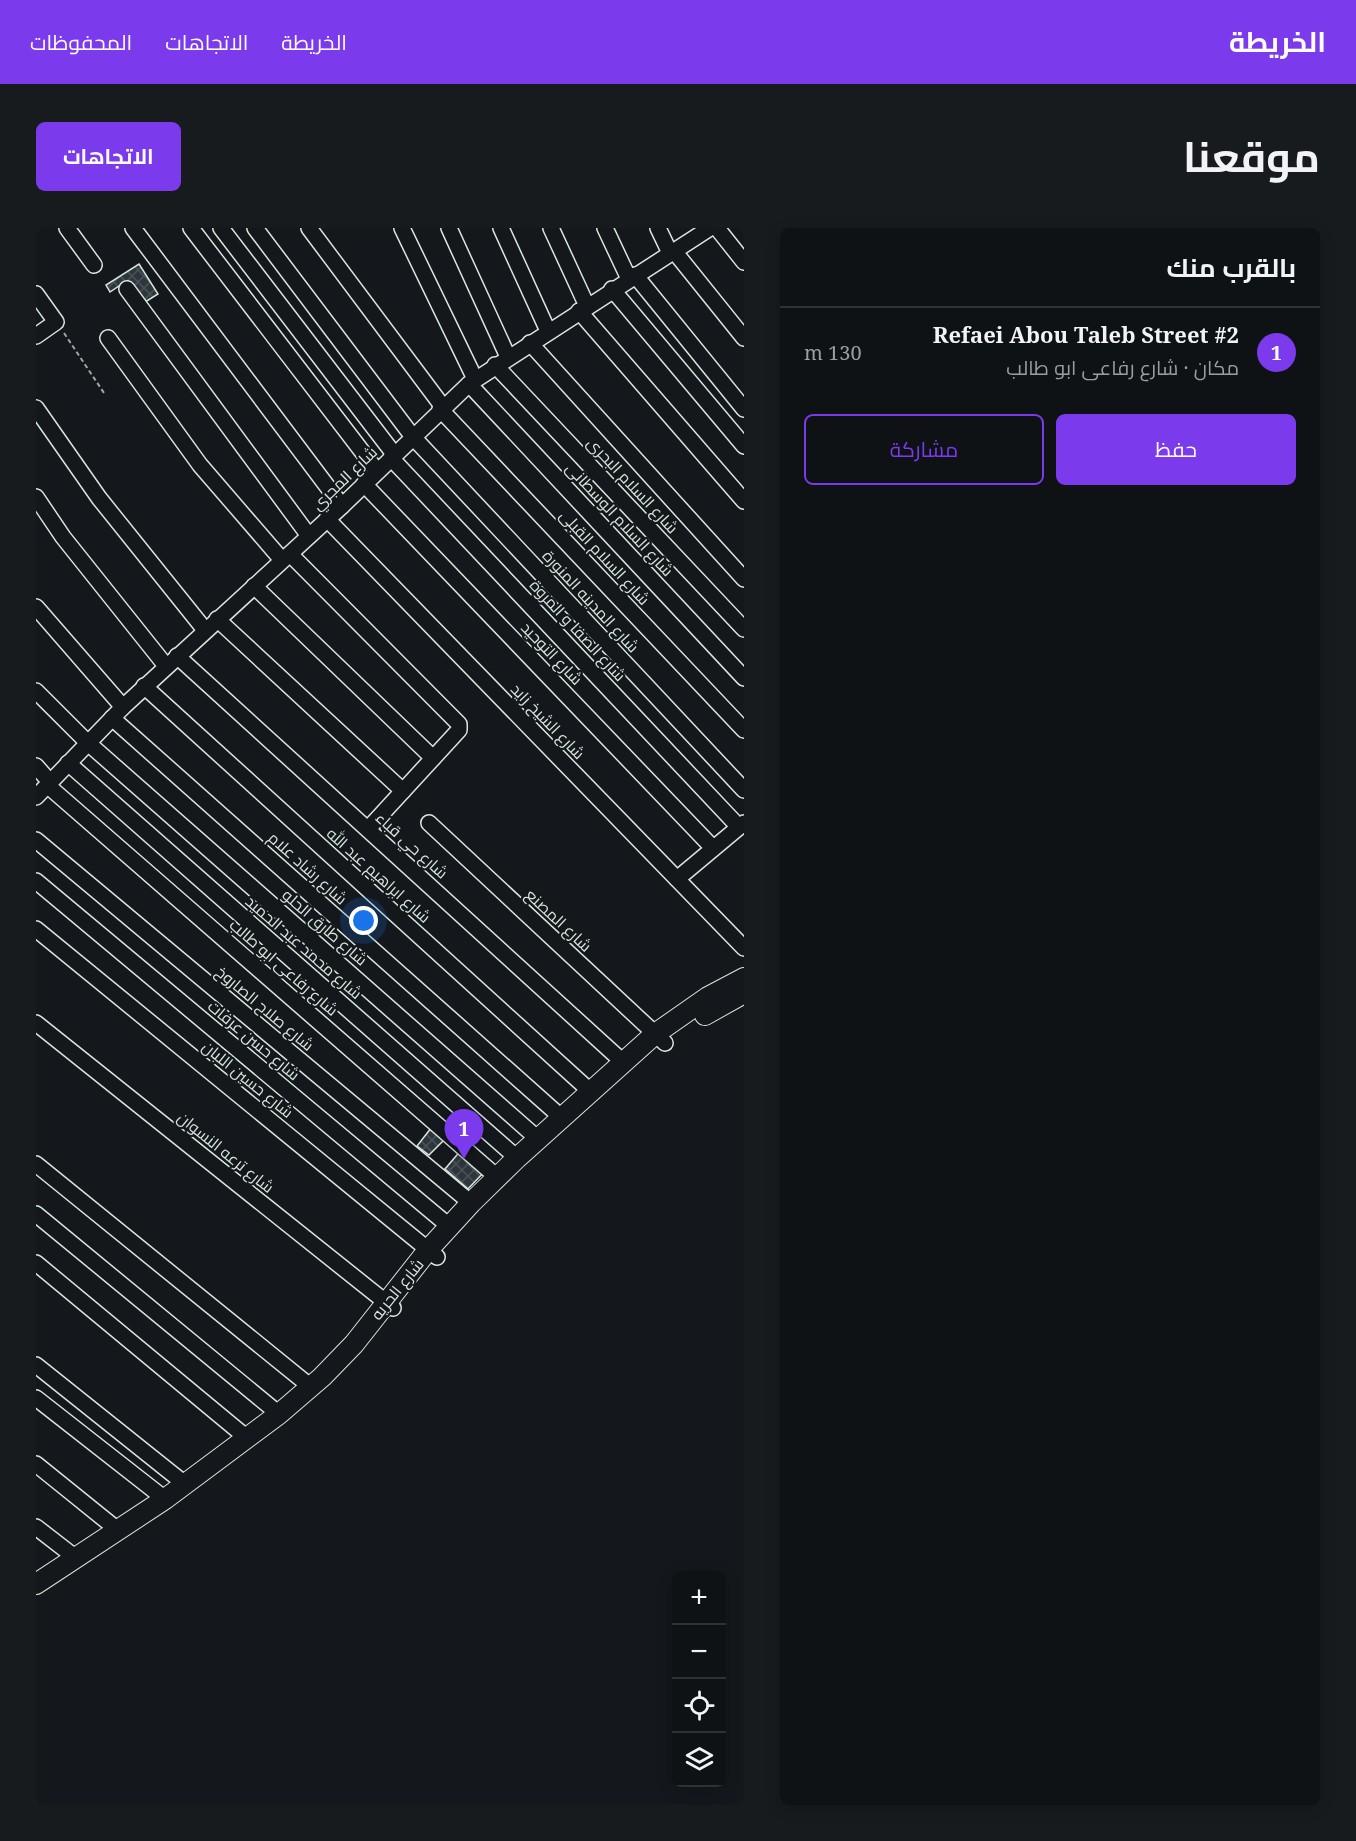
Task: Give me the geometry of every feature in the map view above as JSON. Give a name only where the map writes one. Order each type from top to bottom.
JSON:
[{"type":"main road","name":"شارع الحريه","points":[[36,1584],[165,1499],[279,1414],[311,1387],[354,1344],[433,1254],[563,1133],[660,1038],[699,1003],[744,978]]},
{"type":"main road","name":"شارع الحريه","points":[[433,1254],[449,1226],[471,1203],[561,1117],[623,1062],[660,1038],[744,993]]},
{"type":"main road","name":"شارع الحريه","points":[[36,1599],[210,1482],[287,1422],[339,1378],[389,1305]]},
{"type":"street","points":[[67,228],[94,265]]},
{"type":"street","points":[[133,228],[342,506]]},
{"type":"street","points":[[191,228],[377,471]]},
{"type":"street","name":"شارع الصفا و المروة","points":[[221,228],[393,456],[741,825]]},
{"type":"street","name":"شارع المدينه المنورة","points":[[255,228],[412,437],[744,790]]},
{"type":"street","name":"شارع السلام القبلى","points":[[309,228],[441,408],[744,730]]},
{"type":"street","name":"شارع السلام الوسطانى","points":[[402,228],[472,382],[744,678]]},
{"type":"street","name":"شارع السلام البحرى","points":[[449,228],[502,361],[744,630]]},
{"type":"street","points":[[501,228],[548,331]]},
{"type":"street","points":[[551,228],[583,308],[744,501]]},
{"type":"street","points":[[605,228],[632,277],[744,409]]},
{"type":"street","points":[[658,228],[672,252],[744,338]]},
{"type":"street","points":[[710,229],[744,262]]},
{"type":"street","name":"شارع المجري","points":[[36,797],[144,686],[342,506],[441,408],[502,361],[710,229]]},
{"type":"street","points":[[127,289],[309,536]]},
{"type":"street","points":[[612,290],[744,446]]},
{"type":"street","points":[[36,294],[56,322],[36,336]]},
{"type":"street","points":[[108,338],[200,465],[286,557],[457,722],[459,730],[368,829]]},
{"type":"street","points":[[530,343],[744,579]]},
{"type":"street","points":[[36,408],[99,498],[205,630]]},
{"type":"street","name":"شارع التوحيد","points":[[364,484],[713,848]]},
{"type":"street","points":[[36,497],[63,537],[166,666]]},
{"type":"street","name":"شارع الشيخ زايد","points":[[327,519],[744,948]]},
{"type":"street","points":[[254,586],[432,758]]},
{"type":"street","name":"شارع رشاد علام","points":[[36,606],[117,712],[561,1117]]},
{"type":"street","points":[[217,619],[403,791]]},
{"type":"street","name":"شارع حي قباء","points":[[177,656],[623,1062]]},
{"type":"street","name":"شارع ابراهيم عبد الله","points":[[144,686],[590,1091]]},
{"type":"street","name":"شارع طارق الحلو","points":[[36,691],[88,743],[538,1139]]},
{"type":"street","name":"شارع محمد عبد الحميد","points":[[68,763],[517,1158]]},
{"type":"street","name":"شارع رفاعى ابو طالب","points":[[36,766],[48,784],[497,1177]]},
{"type":"street","name":"شارع المصنع","points":[[429,823],[660,1038]]},
{"type":"street","points":[[677,879],[741,825]]},
{"type":"street","name":"شارع صلاح الصاروخ","points":[[36,840],[471,1203]]},
{"type":"street","name":"شارع حسن عرفات","points":[[36,881],[449,1226]]},
{"type":"street","name":"شارع حسين اللبان","points":[[36,928],[433,1254]]},
{"type":"street","name":"شارع ترعه النسوان","points":[[36,1023],[389,1305]]},
{"type":"street","points":[[36,1164],[311,1387]]},
{"type":"street","points":[[36,1214],[279,1414]]},
{"type":"street","points":[[36,1263],[247,1438]]},
{"type":"street","points":[[36,1365],[185,1484]]},
{"type":"street","points":[[36,1398],[165,1499]]},
{"type":"street","points":[[36,1464],[119,1531]]},
{"type":"street","points":[[36,1527],[76,1558]]},
{"type":"path","points":[[56,322],[104,393]]},
{"type":"building","points":[[139,264],[158,294],[134,309],[119,286],[110,292],[106,285]]},
{"type":"building","points":[[435,1123],[448,1136],[429,1155],[417,1146]]},
{"type":"building","points":[[462,1149],[486,1170],[468,1189],[445,1169]]},
{"type":"place","name":"Refaei Abou Taleb Street #2","points":[[464,1159]]}]
